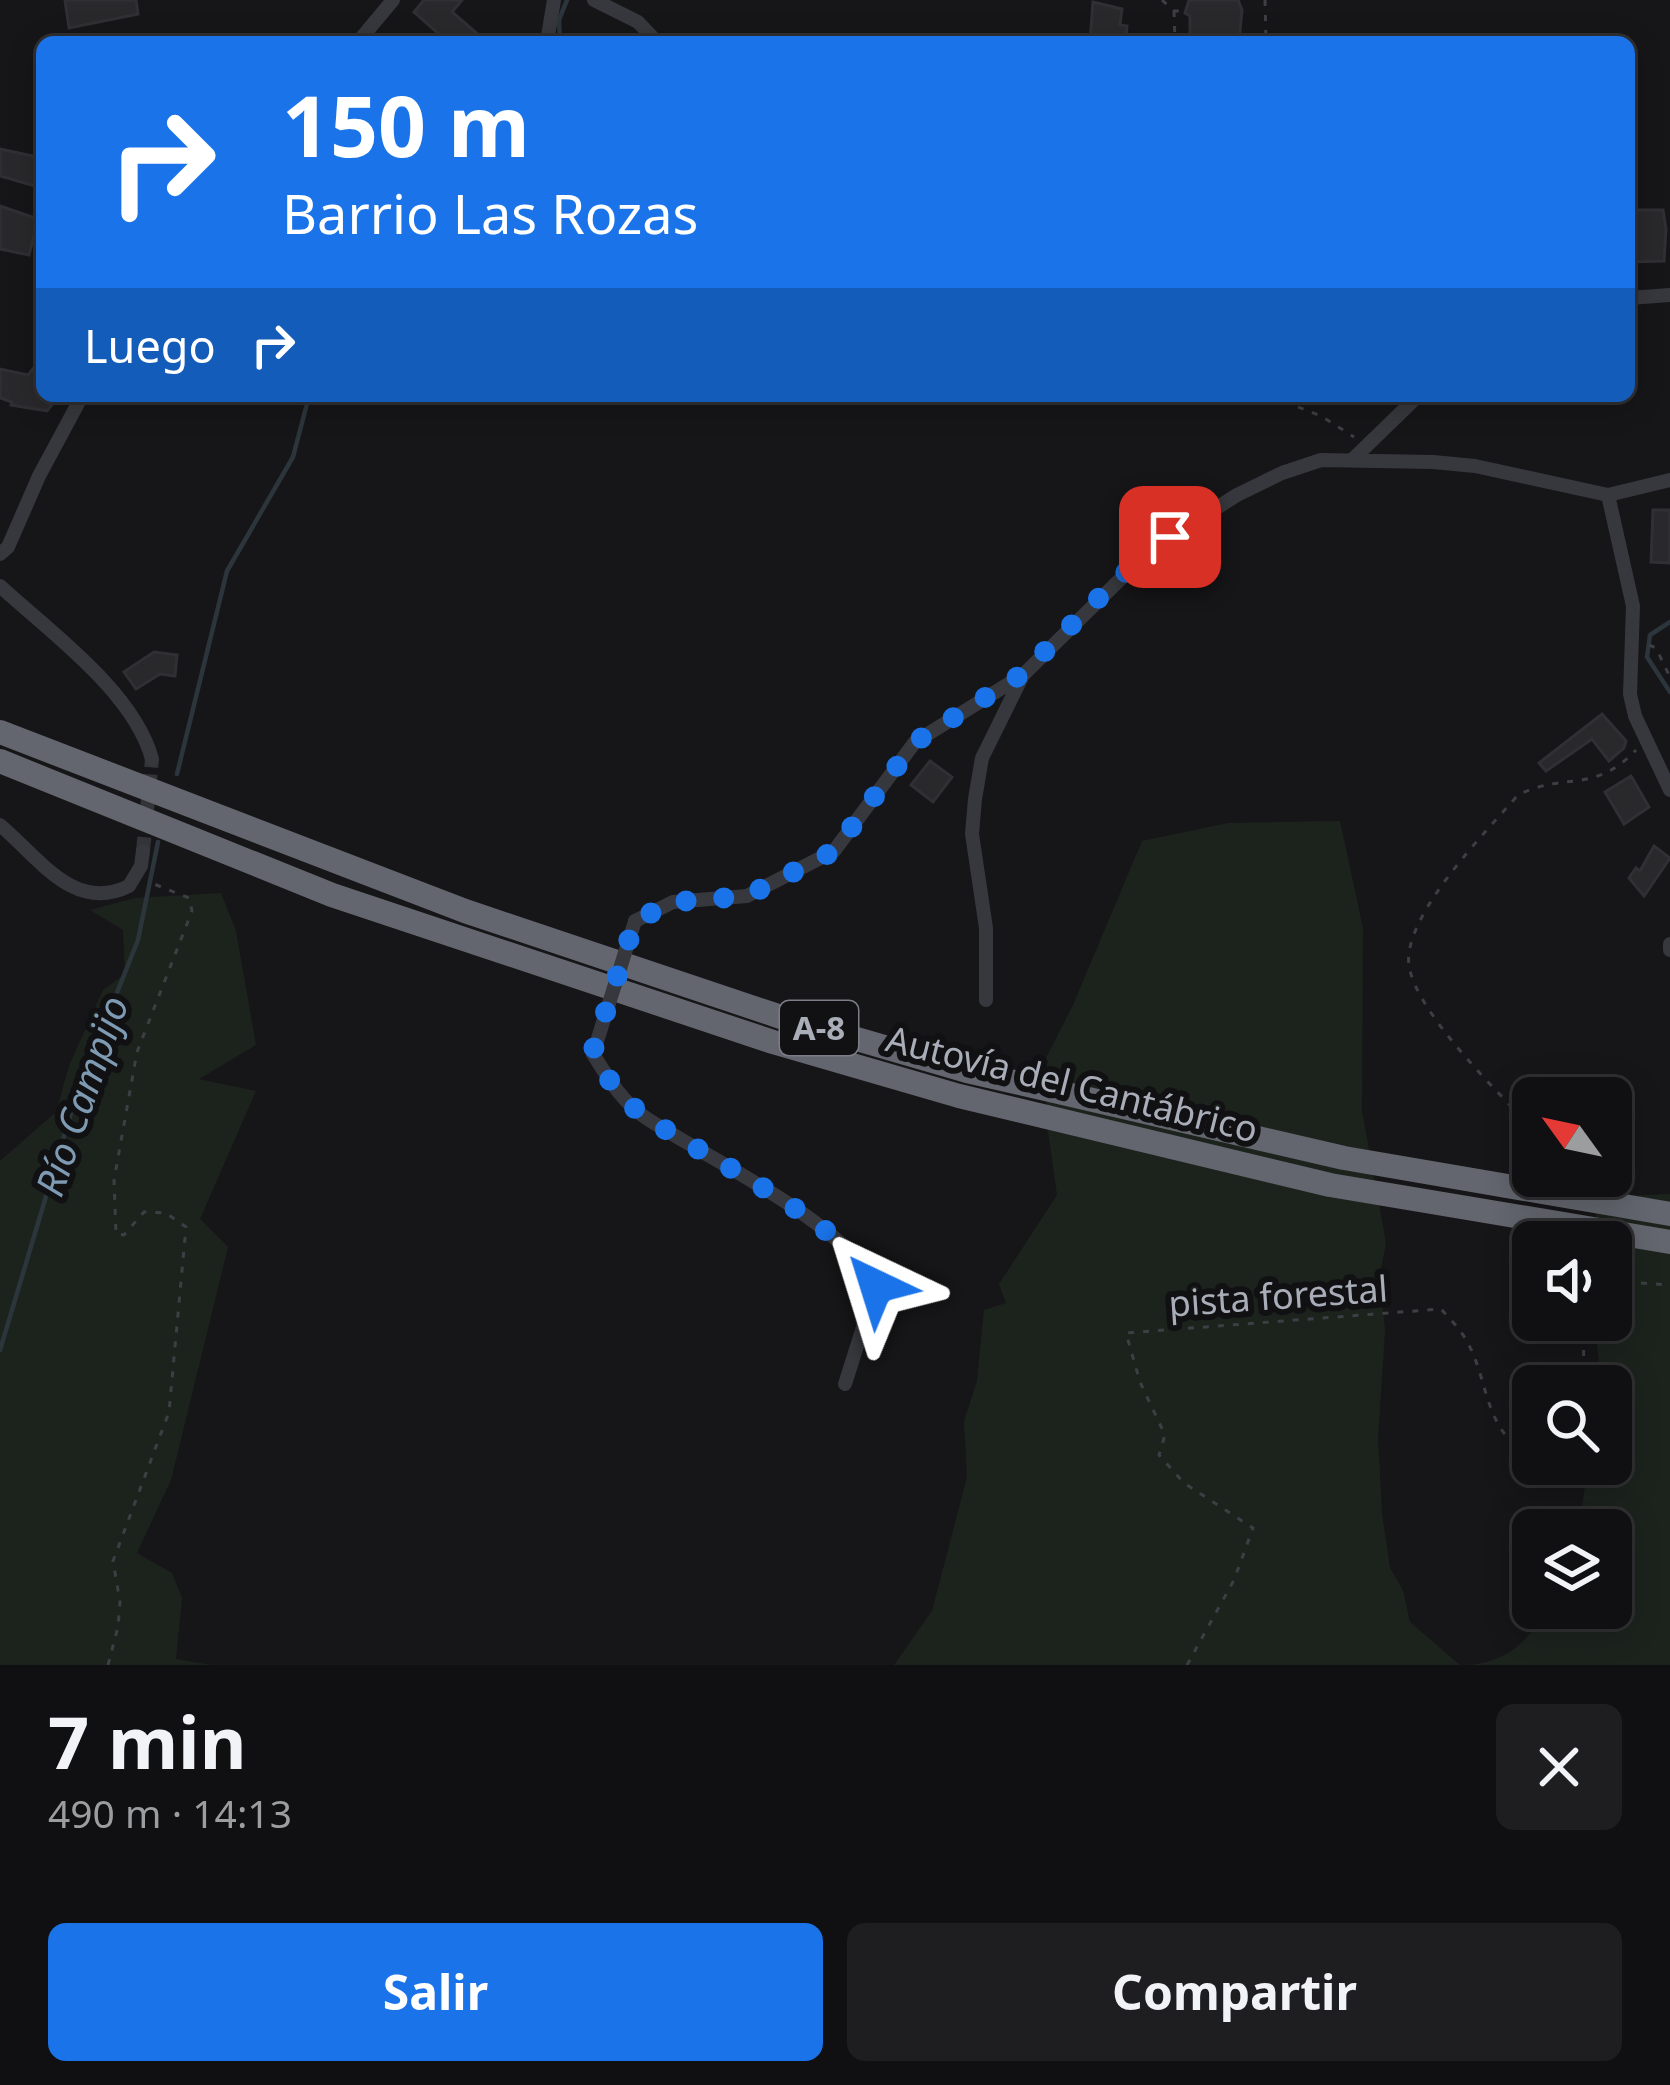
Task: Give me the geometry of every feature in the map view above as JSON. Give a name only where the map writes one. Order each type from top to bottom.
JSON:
[{"type":"highway","name":"Autovía del Cantábrico","points":[[0,732],[487,919],[781,1017],[967,1071],[1344,1158],[1670,1214]]},
{"type":"highway","name":"Autovía del Cantábrico","points":[[0,761],[332,895],[731,1029],[897,1078],[1330,1185],[1670,1242]]},
{"type":"street","points":[[363,36],[393,0]]},
{"type":"street","points":[[548,36],[554,0]]},
{"type":"street","points":[[594,0],[638,22],[651,36]]},
{"type":"street","points":[[1635,298],[1670,295]]},
{"type":"street","points":[[0,554],[8,547],[79,402]]},
{"type":"street","points":[[1352,460],[1412,402]]},
{"type":"street","points":[[844,1384],[876,1286],[867,1268],[808,1220],[645,1117],[621,1096],[592,1054],[635,921],[673,902],[747,896],[834,851],[915,742],[1022,674],[1149,551],[1282,473],[1321,460],[1475,466],[1608,495],[1670,480]]},
{"type":"street","points":[[1608,495],[1634,606],[1630,694],[1645,740],[1670,790]]},
{"type":"street","points":[[0,586],[106,685],[147,740],[152,759]]},
{"type":"street","points":[[986,1000],[986,928],[973,834],[975,799],[982,758],[1022,674]]},
{"type":"street","points":[[0,825],[76,890],[95,897],[129,886],[143,851]]},
{"type":"path","points":[[1162,0],[1174,11],[1186,11]]},
{"type":"path","points":[[1265,0],[1266,36]]},
{"type":"path","points":[[1174,11],[1175,36]]},
{"type":"path","points":[[1285,402],[1321,416],[1364,446]]},
{"type":"path","points":[[1656,648],[1670,676]]},
{"type":"path","points":[[1512,1106],[1427,1005],[1409,969],[1409,950],[1435,894],[1518,795],[1535,787],[1592,782],[1607,775],[1645,740]]},
{"type":"path","points":[[109,1665],[120,1602],[113,1561],[169,1412],[186,1227],[166,1214],[144,1212],[124,1235],[116,1234],[114,1180],[137,1052],[192,911],[189,898],[135,878]]},
{"type":"path","points":[[1632,1282],[1670,1285]]},
{"type":"path","name":"pista forestal","points":[[1187,1665],[1234,1580],[1253,1528],[1184,1483],[1159,1455],[1165,1435],[1140,1382],[1126,1333],[1441,1309],[1467,1340],[1485,1400],[1512,1445]]},
{"type":"shaded area","points":[[1340,821],[1363,928],[1362,1111],[1386,1243],[1380,1274],[1385,1331],[1378,1437],[1382,1513],[1390,1568],[1403,1590],[1410,1622],[1460,1665],[894,1665],[932,1611],[967,1477],[964,1421],[977,1381],[984,1310],[1006,1303],[999,1284],[1057,1195],[1047,1124],[1045,1060],[1142,841],[1228,823]]},
{"type":"shaded area","points":[[221,893],[236,931],[256,1045],[199,1079],[256,1091],[200,1219],[228,1247],[171,1480],[137,1553],[172,1573],[182,1598],[176,1659],[211,1665],[0,1665],[0,1161],[56,1112],[69,1066],[103,990],[125,974],[123,930],[90,910],[135,898]]},
{"type":"shaded area","points":[[1670,1194],[1670,1665],[1467,1665],[1506,1654],[1534,1629],[1632,1629],[1632,1509],[1582,1509],[1585,1485],[1632,1485],[1632,1365],[1599,1365],[1597,1341],[1632,1341],[1632,1221],[1596,1221],[1596,1197]]},
{"type":"building","points":[[65,0],[136,0],[138,14],[69,28]]},
{"type":"building","points":[[424,0],[462,0],[452,12],[480,36],[441,36],[414,12]]},
{"type":"building","points":[[1189,0],[1238,0],[1240,36],[1190,36],[1190,16],[1185,13]]},
{"type":"building","points":[[1093,2],[1122,9],[1120,25],[1127,26],[1126,36],[1090,36]]},
{"type":"building","points":[[0,149],[36,157],[36,186],[0,176]]},
{"type":"building","points":[[0,206],[36,218],[29,255],[0,249]]},
{"type":"building","points":[[1635,210],[1663,210],[1664,261],[1635,262]]},
{"type":"building","points":[[36,365],[36,402],[54,402],[47,411],[11,405],[0,398],[0,369],[28,375]]},
{"type":"building","points":[[1653,510],[1670,510],[1670,563],[1651,562]]},
{"type":"building","points":[[154,652],[177,655],[175,676],[160,674],[136,689],[124,672]]},
{"type":"building","points":[[1602,714],[1626,741],[1624,748],[1609,761],[1592,739],[1546,771],[1539,763]]},
{"type":"building","points":[[930,761],[952,777],[933,802],[911,785]]},
{"type":"building","points":[[1631,776],[1649,807],[1624,824],[1605,792]]},
{"type":"building","points":[[1654,846],[1670,858],[1644,896],[1629,878],[1636,868],[1640,871]]},
{"type":"waterway","name":"Río Campijo","points":[[560,36],[559,20],[567,0]]},
{"type":"waterway","name":"Río Campijo","points":[[177,774],[227,571],[293,457],[307,402]]},
{"type":"waterway","points":[[1670,622],[1650,635],[1647,657],[1670,692]]},
{"type":"waterway","name":"Río Campijo","points":[[0,1350],[77,1093],[138,940],[158,842]]},
{"type":"tunnel","points":[[143,851],[152,759]]},
{"type":"route","points":[[876,1286],[853,1252],[689,1141],[645,1117],[621,1096],[592,1054],[635,921],[673,902],[747,896],[834,851],[915,742],[1022,674],[1120,577],[1170,537]]}]
